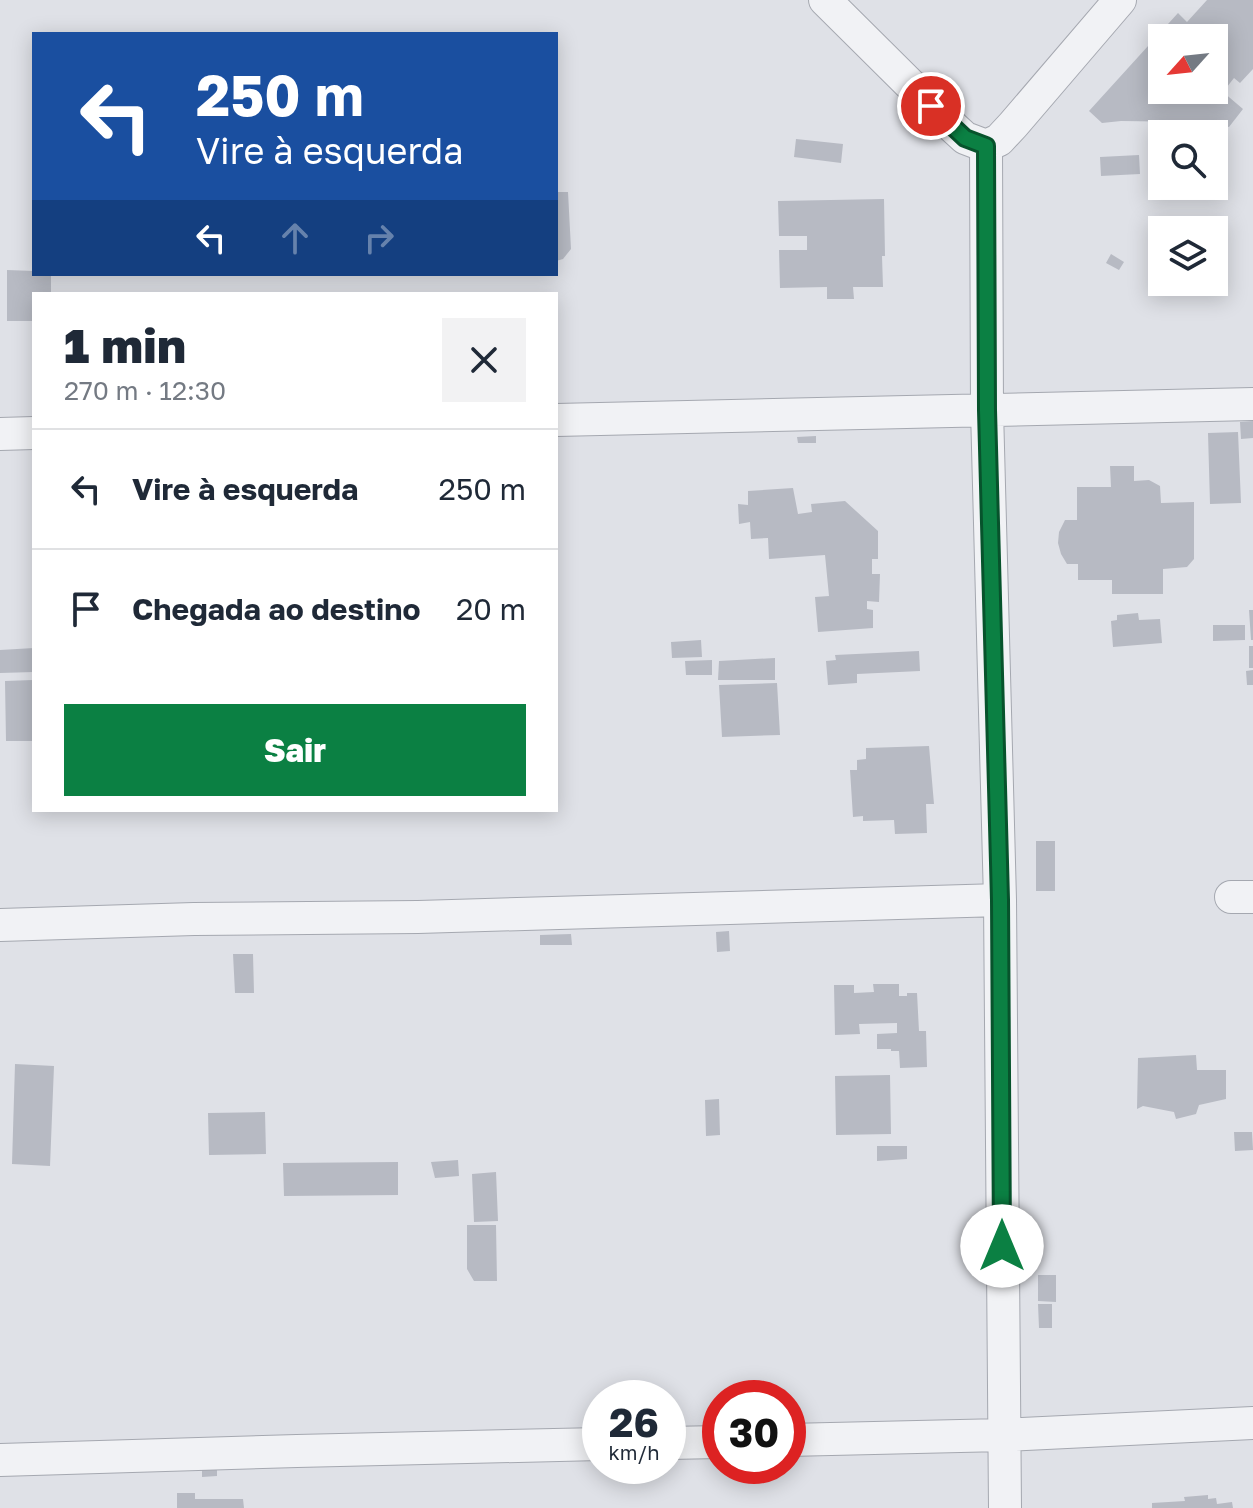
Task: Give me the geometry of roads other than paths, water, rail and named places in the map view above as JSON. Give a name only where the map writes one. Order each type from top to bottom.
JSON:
[{"type":"street","points":[[825,0],[965,138],[986,146],[999,140],[1013,125],[1120,0]]},
{"type":"street","points":[[986,146],[987,410],[1000,900],[1005,1508]]},
{"type":"street","points":[[558,420],[1253,404]]},
{"type":"street","points":[[0,434],[32,433]]},
{"type":"street","points":[[0,925],[418,917],[1000,900]]},
{"type":"street","points":[[806,1440],[1003,1435],[1253,1423]]},
{"type":"street","points":[[0,1460],[582,1444]]}]
